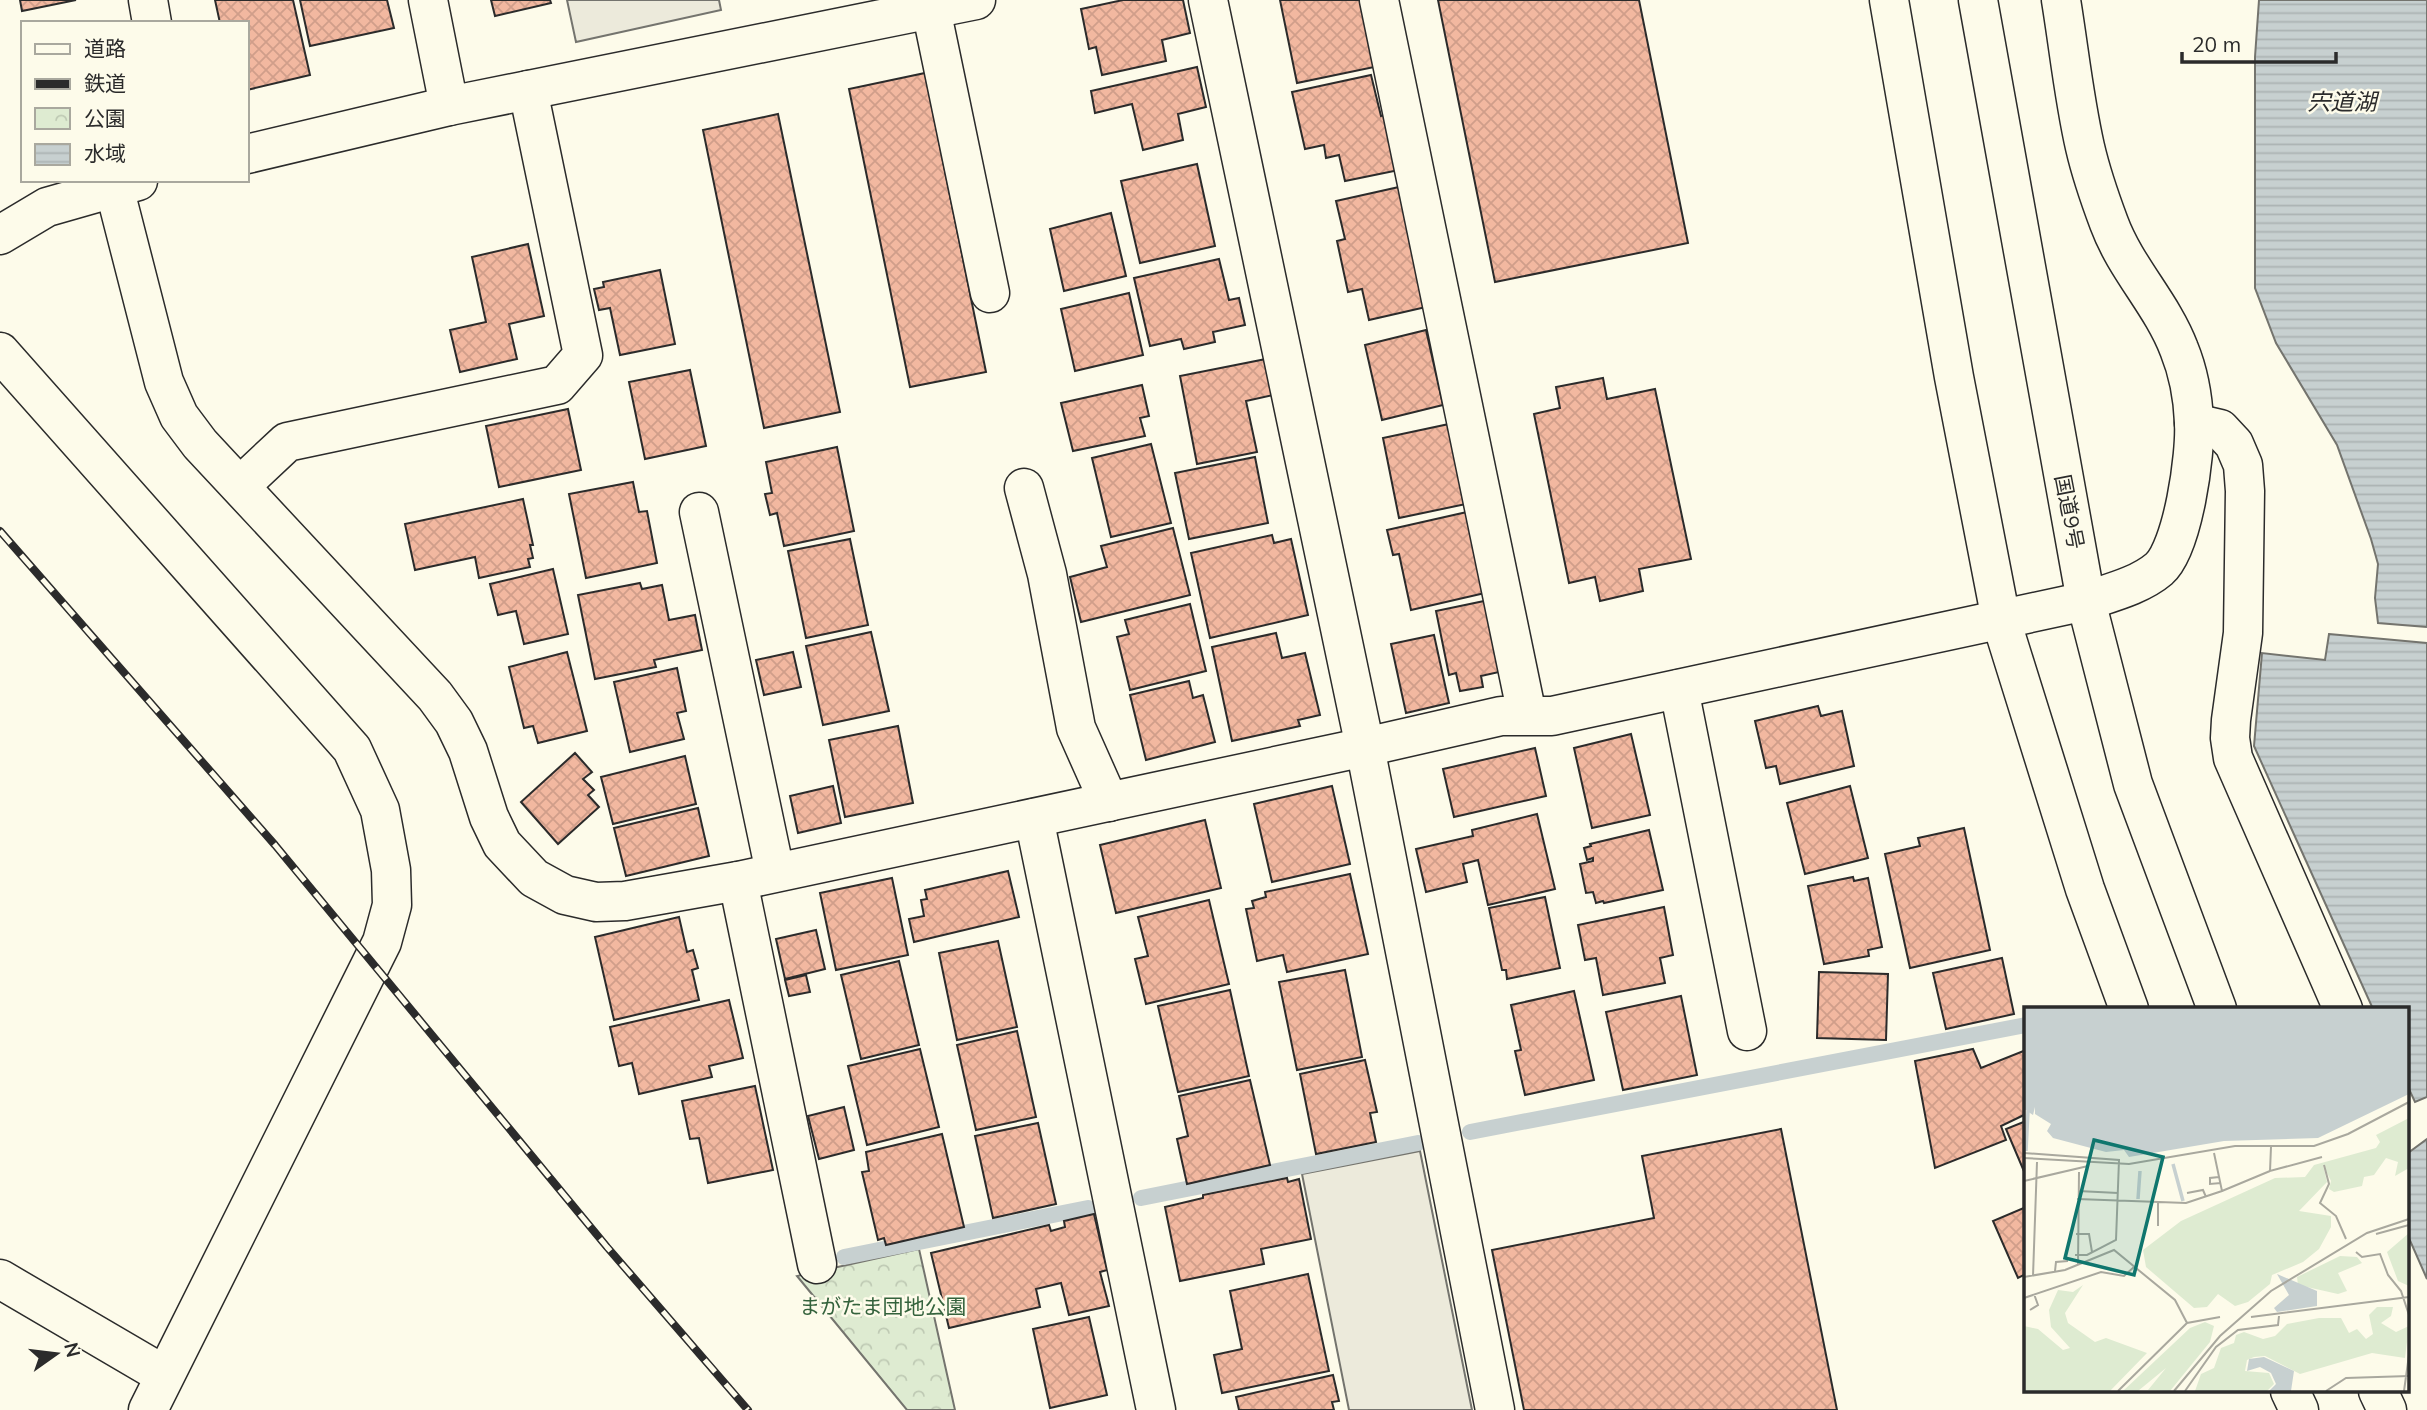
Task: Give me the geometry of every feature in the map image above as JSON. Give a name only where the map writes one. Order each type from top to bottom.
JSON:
[{"type":"main road","points":[[148,0],[152,21]]},
{"type":"main road","points":[[428,0],[449,106]]},
{"type":"main road","points":[[248,154],[449,106],[976,0]]},
{"type":"main road","points":[[1208,0],[1365,747],[1495,1410]]},
{"type":"main road","points":[[1379,0],[1527,715]]},
{"type":"main road","points":[[1888,0],[1954,377],[2001,620],[2080,876],[2128,1007]]},
{"type":"main road","name":"国道9号","points":[[1978,0],[2086,601],[2133,784],[2216,1007]]},
{"type":"main road","points":[[0,235],[47,207],[127,184],[164,382],[179,416],[200,444],[435,696],[454,722],[468,751],[489,817],[502,844],[534,878],[565,894],[596,902],[625,901],[738,881],[1501,716],[1552,716],[2086,601],[2143,580],[2160,569],[2172,553],[2179,531],[2194,423],[2189,386],[2180,349],[2111,227],[2097,187],[2085,147],[2061,0]]},
{"type":"main road","points":[[931,9],[990,293]]},
{"type":"main road","points":[[240,486],[287,442],[557,385],[583,355],[528,90]]},
{"type":"main road","points":[[0,352],[352,749],[380,810],[391,870],[392,905],[382,942],[148,1410]]},
{"type":"main road","points":[[2194,423],[2220,429],[2234,444],[2243,465],[2245,491],[2242,633],[2231,720],[2233,758],[2342,1007]]},
{"type":"main road","points":[[1024,488],[1047,574],[1076,728],[1109,802]]},
{"type":"main road","points":[[699,512],[775,872]]},
{"type":"main road","points":[[1679,689],[1747,1031]]},
{"type":"main road","points":[[1034,818],[1156,1410]]},
{"type":"main road","points":[[738,881],[817,1265]]},
{"type":"main road","points":[[0,1279],[164,1375]]},
{"type":"main road","points":[[2290,1392],[2299,1410]]},
{"type":"main road","points":[[2378,1392],[2387,1410]]},
{"type":"green space","name":"まがたま団地公園","points":[[919,1249],[955,1410],[907,1410],[797,1276]]},
{"type":"shaded area","points":[[567,0],[719,0],[721,10],[576,42]]},
{"type":"shaded area","points":[[1420,1151],[1472,1410],[1349,1410],[1302,1174]]},
{"type":"water","name":"宍道湖","points":[[2259,0],[2427,0],[2427,627],[2378,623],[2375,598],[2378,564],[2337,445],[2276,343],[2255,288],[2255,57]]},
{"type":"water","points":[[2329,634],[2427,643],[2427,1097],[2415,1102],[2410,1091],[2410,1007],[2372,1007],[2254,746],[2262,653],[2325,660]]},
{"type":"water","points":[[2427,1139],[2427,1279],[2410,1241],[2410,1152]]},
{"type":"building","points":[[20,0],[76,0],[22,11]]},
{"type":"building","points":[[215,0],[293,0],[310,75],[248,90],[248,21],[220,21]]},
{"type":"building","points":[[300,0],[387,0],[394,28],[310,46]]},
{"type":"building","points":[[491,0],[550,0],[551,3],[495,16]]},
{"type":"building","points":[[1123,0],[1183,0],[1190,33],[1162,40],[1166,61],[1102,75],[1096,47],[1089,49],[1081,9]]},
{"type":"building","points":[[1280,0],[1365,0],[1379,66],[1297,83]]},
{"type":"building","points":[[1438,0],[1639,0],[1688,243],[1495,282]]},
{"type":"building","points":[[1197,67],[1206,107],[1178,114],[1183,140],[1143,150],[1132,104],[1095,113],[1091,91]]},
{"type":"building","points":[[925,73],[986,372],[910,387],[849,89]]},
{"type":"building","points":[[1371,75],[1381,116],[1388,114],[1399,170],[1345,181],[1339,155],[1326,158],[1324,145],[1305,149],[1292,92]]},
{"type":"building","points":[[778,114],[840,412],[764,428],[703,130]]},
{"type":"building","points":[[1197,164],[1215,246],[1140,263],[1121,181]]},
{"type":"building","points":[[1399,187],[1426,307],[1369,320],[1362,289],[1348,292],[1337,241],[1345,239],[1336,201]]},
{"type":"building","points":[[1111,213],[1126,276],[1064,291],[1050,229]]},
{"type":"building","points":[[528,244],[544,316],[509,324],[517,359],[460,372],[450,330],[486,322],[472,257]]},
{"type":"building","points":[[1219,259],[1229,300],[1239,298],[1245,325],[1213,332],[1215,342],[1184,349],[1181,339],[1150,346],[1134,278]]},
{"type":"building","points":[[660,270],[675,344],[620,355],[610,308],[599,310],[594,289],[604,287],[603,282]]},
{"type":"building","points":[[1129,293],[1143,355],[1075,371],[1061,309]]},
{"type":"building","points":[[1426,330],[1443,405],[1382,420],[1365,345]]},
{"type":"building","points":[[1266,359],[1273,395],[1246,401],[1257,452],[1197,464],[1180,376]]},
{"type":"building","points":[[690,370],[706,446],[645,459],[629,382]]},
{"type":"building","points":[[1603,378],[1607,399],[1655,389],[1691,559],[1639,569],[1643,591],[1600,601],[1595,577],[1569,583],[1534,414],[1560,408],[1556,387]]},
{"type":"building","points":[[1142,385],[1149,416],[1140,418],[1145,436],[1073,451],[1061,403]]},
{"type":"building","points":[[568,409],[581,470],[499,487],[486,426]]},
{"type":"building","points":[[1449,424],[1466,504],[1399,518],[1383,438]]},
{"type":"building","points":[[1151,444],[1171,523],[1111,537],[1092,458]]},
{"type":"building","points":[[837,447],[854,531],[784,546],[777,513],[770,515],[765,494],[772,493],[766,462]]},
{"type":"building","points":[[1255,457],[1268,523],[1189,539],[1175,473]]},
{"type":"building","points":[[633,482],[639,512],[647,511],[657,563],[586,578],[569,494]]},
{"type":"building","points":[[523,499],[533,545],[530,545],[533,558],[528,559],[530,567],[479,578],[475,557],[415,570],[405,524]]},
{"type":"building","points":[[1467,512],[1485,593],[1411,610],[1399,554],[1393,555],[1387,530]]},
{"type":"building","points":[[1173,528],[1190,595],[1081,622],[1070,577],[1107,567],[1101,546]]},
{"type":"building","points":[[1272,535],[1274,543],[1291,539],[1308,615],[1210,638],[1191,553]]},
{"type":"building","points":[[850,539],[868,625],[806,638],[788,551]]},
{"type":"building","points":[[553,569],[568,634],[524,644],[516,611],[498,615],[490,584]]},
{"type":"building","points":[[640,583],[642,589],[662,585],[669,620],[695,615],[702,650],[654,660],[656,667],[595,679],[578,595]]},
{"type":"building","points":[[1489,600],[1499,672],[1481,676],[1483,687],[1460,691],[1456,673],[1449,675],[1436,611]]},
{"type":"building","points":[[1190,604],[1206,671],[1130,690],[1117,637],[1129,634],[1125,620]]},
{"type":"building","points":[[871,632],[889,711],[823,725],[806,646]]},
{"type":"building","points":[[1276,633],[1282,658],[1305,653],[1320,715],[1298,720],[1300,726],[1232,741],[1212,647]]},
{"type":"building","points":[[1434,635],[1449,703],[1406,713],[1391,644]]},
{"type":"building","points":[[567,652],[587,731],[538,743],[533,726],[524,728],[509,667]]},
{"type":"building","points":[[793,652],[801,687],[764,695],[756,660]]},
{"type":"building","points":[[677,668],[686,711],[677,713],[684,739],[630,752],[614,682]]},
{"type":"building","points":[[1189,681],[1193,698],[1203,695],[1215,742],[1146,760],[1130,695]]},
{"type":"building","points":[[1818,706],[1821,716],[1842,711],[1854,766],[1780,784],[1776,766],[1766,768],[1755,721]]},
{"type":"building","points":[[898,726],[913,803],[845,817],[829,740]]},
{"type":"building","points":[[1631,734],[1650,815],[1592,828],[1574,748]]},
{"type":"building","points":[[1535,748],[1546,796],[1454,817],[1443,769]]},
{"type":"building","points":[[575,753],[592,772],[583,779],[594,790],[588,795],[599,807],[558,844],[521,802]]},
{"type":"building","points":[[685,756],[696,804],[613,824],[601,777]]},
{"type":"building","points":[[833,786],[841,823],[798,833],[790,796]]},
{"type":"building","points":[[1332,786],[1350,864],[1272,882],[1254,804]]},
{"type":"building","points":[[1850,786],[1868,858],[1805,874],[1787,803]]},
{"type":"building","points":[[698,808],[709,856],[626,876],[614,828]]},
{"type":"building","points":[[1537,814],[1555,889],[1488,905],[1478,860],[1463,864],[1467,882],[1426,892],[1416,849],[1473,836],[1472,830]]},
{"type":"building","points":[[1205,820],[1221,888],[1116,913],[1100,845]]},
{"type":"building","points":[[1964,828],[1990,950],[1910,968],[1885,854],[1920,846],[1918,838]]},
{"type":"building","points":[[1649,830],[1663,890],[1596,903],[1593,892],[1586,893],[1580,864],[1593,861],[1593,858],[1587,860],[1584,848],[1591,846],[1590,844]]},
{"type":"building","points":[[1008,871],[1019,917],[914,942],[909,919],[924,916],[921,900],[927,899],[925,890]]},
{"type":"building","points":[[1350,874],[1368,954],[1287,972],[1283,955],[1257,961],[1246,909],[1254,908],[1252,901],[1266,897],[1265,892]]},
{"type":"building","points":[[1853,877],[1854,881],[1868,878],[1882,947],[1868,950],[1869,956],[1824,964],[1808,886]]},
{"type":"building","points":[[892,878],[908,955],[836,970],[820,893]]},
{"type":"building","points":[[1545,897],[1560,968],[1507,979],[1506,970],[1502,970],[1489,908]]},
{"type":"building","points":[[1209,900],[1229,984],[1146,1004],[1135,959],[1148,956],[1138,917]]},
{"type":"building","points":[[1664,907],[1673,955],[1660,958],[1665,983],[1603,995],[1596,958],[1585,960],[1578,925]]},
{"type":"building","points":[[679,917],[687,952],[693,950],[698,968],[692,970],[699,1000],[614,1020],[595,937]]},
{"type":"building","points":[[816,930],[825,969],[785,979],[776,939]]},
{"type":"building","points":[[998,941],[1017,1027],[957,1040],[939,953]]},
{"type":"building","points":[[2002,958],[2014,1014],[1946,1029],[1933,973]]},
{"type":"building","points":[[899,961],[919,1045],[861,1059],[841,975]]},
{"type":"building","points":[[1345,970],[1362,1057],[1297,1070],[1279,982]]},
{"type":"building","points":[[1819,972],[1888,974],[1886,1040],[1817,1038]]},
{"type":"building","points":[[806,975],[810,992],[789,996],[785,980]]},
{"type":"building","points":[[1230,990],[1249,1076],[1178,1092],[1158,1006]]},
{"type":"building","points":[[1574,991],[1594,1080],[1525,1095],[1515,1051],[1521,1050],[1511,1005]]},
{"type":"building","points":[[1681,996],[1697,1075],[1623,1090],[1606,1012]]},
{"type":"building","points":[[729,1000],[743,1058],[709,1066],[712,1077],[639,1094],[632,1063],[619,1066],[610,1027]]},
{"type":"building","points":[[1017,1031],[1036,1117],[976,1130],[957,1045]]},
{"type":"building","points":[[920,1049],[939,1127],[867,1145],[848,1066]]},
{"type":"building","points":[[1973,1049],[1981,1068],[2024,1051],[2024,1115],[2001,1126],[2006,1140],[1935,1168],[1915,1061]]},
{"type":"building","points":[[1365,1060],[1377,1112],[1370,1113],[1376,1142],[1316,1154],[1300,1074]]},
{"type":"building","points":[[1250,1080],[1270,1165],[1187,1184],[1177,1139],[1188,1136],[1179,1096]]},
{"type":"building","points":[[755,1086],[773,1170],[708,1183],[699,1138],[690,1139],[682,1101]]},
{"type":"building","points":[[844,1107],[854,1150],[819,1159],[808,1116]]},
{"type":"building","points":[[2024,1122],[2024,1171],[2006,1129]]},
{"type":"building","points":[[1038,1123],[1056,1204],[993,1218],[975,1136]]},
{"type":"building","points":[[1781,1129],[1837,1410],[1524,1410],[1492,1250],[1654,1218],[1642,1156]]},
{"type":"building","points":[[942,1134],[964,1227],[886,1245],[884,1238],[878,1240],[862,1172],[869,1171],[866,1152]]},
{"type":"building","points":[[1287,1178],[1288,1182],[1299,1179],[1311,1239],[1261,1249],[1264,1264],[1180,1281],[1165,1207],[1203,1198],[1203,1195]]},
{"type":"building","points":[[2024,1208],[2024,1275],[2018,1278],[1993,1221]]},
{"type":"building","points":[[1094,1214],[1107,1270],[1100,1272],[1109,1306],[1069,1315],[1061,1283],[1036,1289],[1040,1307],[949,1328],[931,1253],[1049,1225],[1051,1231],[1065,1227],[1064,1221]]},
{"type":"building","points":[[1308,1274],[1329,1371],[1222,1393],[1214,1355],[1242,1349],[1230,1291]]},
{"type":"building","points":[[1089,1317],[1107,1395],[1050,1408],[1033,1329]]},
{"type":"building","points":[[1333,1375],[1339,1401],[1332,1402],[1334,1410],[1239,1410],[1236,1397]]},
{"type":"waterway","points":[[1470,1132],[2024,1025]]},
{"type":"waterway","points":[[1141,1198],[1418,1143]]},
{"type":"waterway","points":[[844,1257],[1088,1208]]},
{"type":"railway","points":[[0,531],[275,845],[607,1247],[748,1410]]}]
